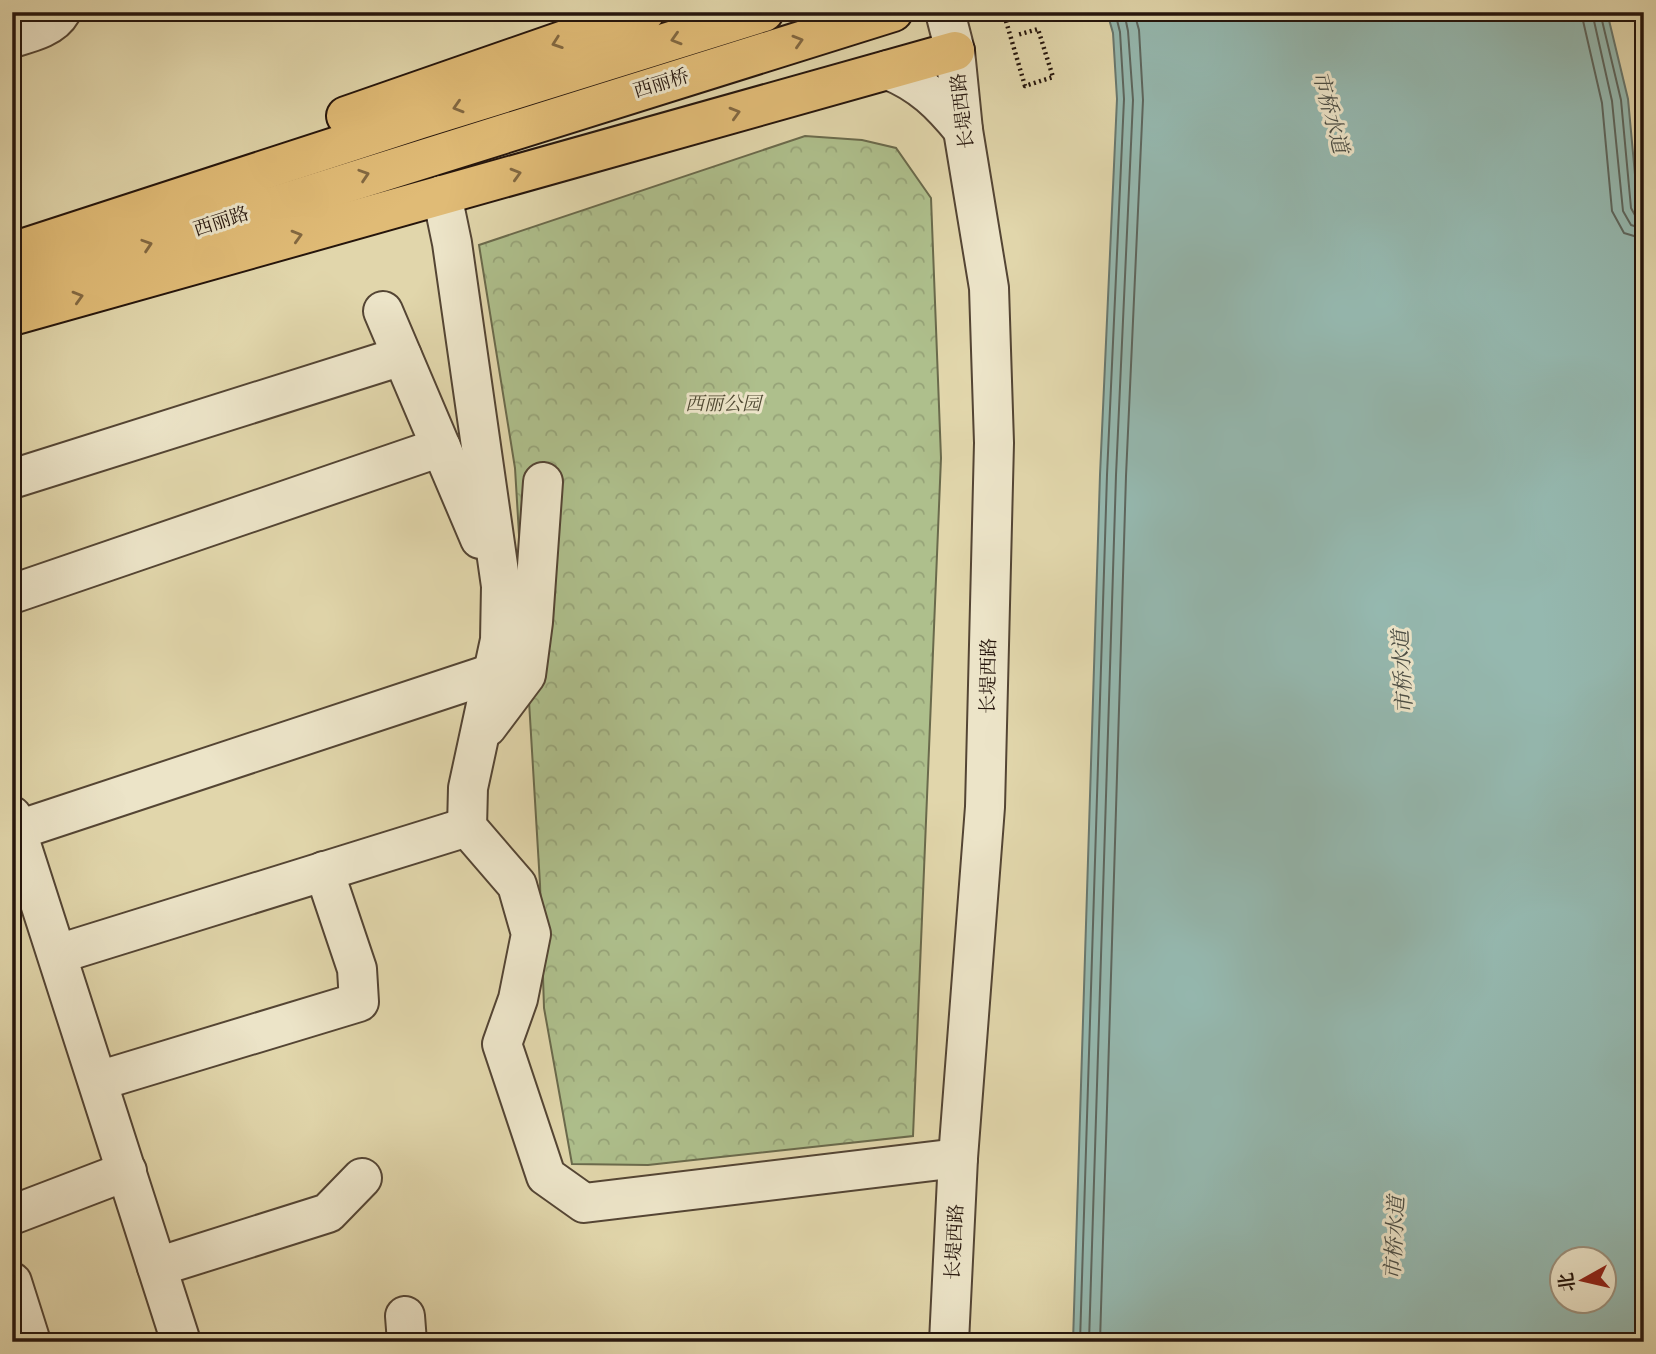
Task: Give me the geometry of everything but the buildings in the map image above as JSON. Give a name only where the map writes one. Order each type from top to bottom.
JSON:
[{"type":"main road","points":[[12,232],[645,12]]},
{"type":"main road","name":"西丽桥","points":[[425,137],[764,12]]},
{"type":"main road","name":"西丽桥","points":[[425,137],[893,12]]},
{"type":"main road","points":[[12,316],[955,51]]},
{"type":"main road","name":"西丽路","points":[[12,252],[425,137]]},
{"type":"main road","name":"西丽路","points":[[12,288],[425,137]]},
{"type":"street","points":[[12,38],[36,31],[59,17],[61,12]]},
{"type":"street","name":"长堤西路","points":[[946,12],[955,51],[963,130],[989,288],[993,443],[985,807],[958,1157],[949,1342]]},
{"type":"street","points":[[888,70],[912,80],[931,94],[963,130]]},
{"type":"street","points":[[442,195],[452,243],[500,586],[500,640],[468,788],[467,827],[517,885],[531,934],[518,999],[502,1044],[546,1176],[584,1203],[958,1157]]},
{"type":"street","points":[[383,311],[500,586]]},
{"type":"street","points":[[12,479],[402,356]]},
{"type":"street","points":[[12,594],[441,447]]},
{"type":"street","points":[[479,737],[526,675],[533,622],[543,482]]},
{"type":"street","points":[[181,1342],[58,954],[14,826],[493,673]]},
{"type":"street","points":[[58,954],[467,827]]},
{"type":"street","points":[[98,1081],[359,1002],[357,969],[324,871]]},
{"type":"street","points":[[12,1215],[127,1171]]},
{"type":"street","points":[[158,1267],[328,1213],[362,1178]]},
{"type":"street","points":[[12,1283],[31,1342]]},
{"type":"path","points":[[1006,21],[1025,86],[1054,77],[1038,29],[1017,36]]},
{"type":"green space","name":"西丽公园","points":[[805,136],[862,140],[896,148],[931,198],[941,458],[913,1136],[648,1165],[572,1164],[544,1008],[540,884],[515,468],[479,245]]},
{"type":"water","name":"市桥水道","points":[[1107,12],[1607,12],[1628,99],[1638,207],[1644,219],[1644,1342],[1073,1342],[1100,475],[1117,99],[1113,33]]}]
